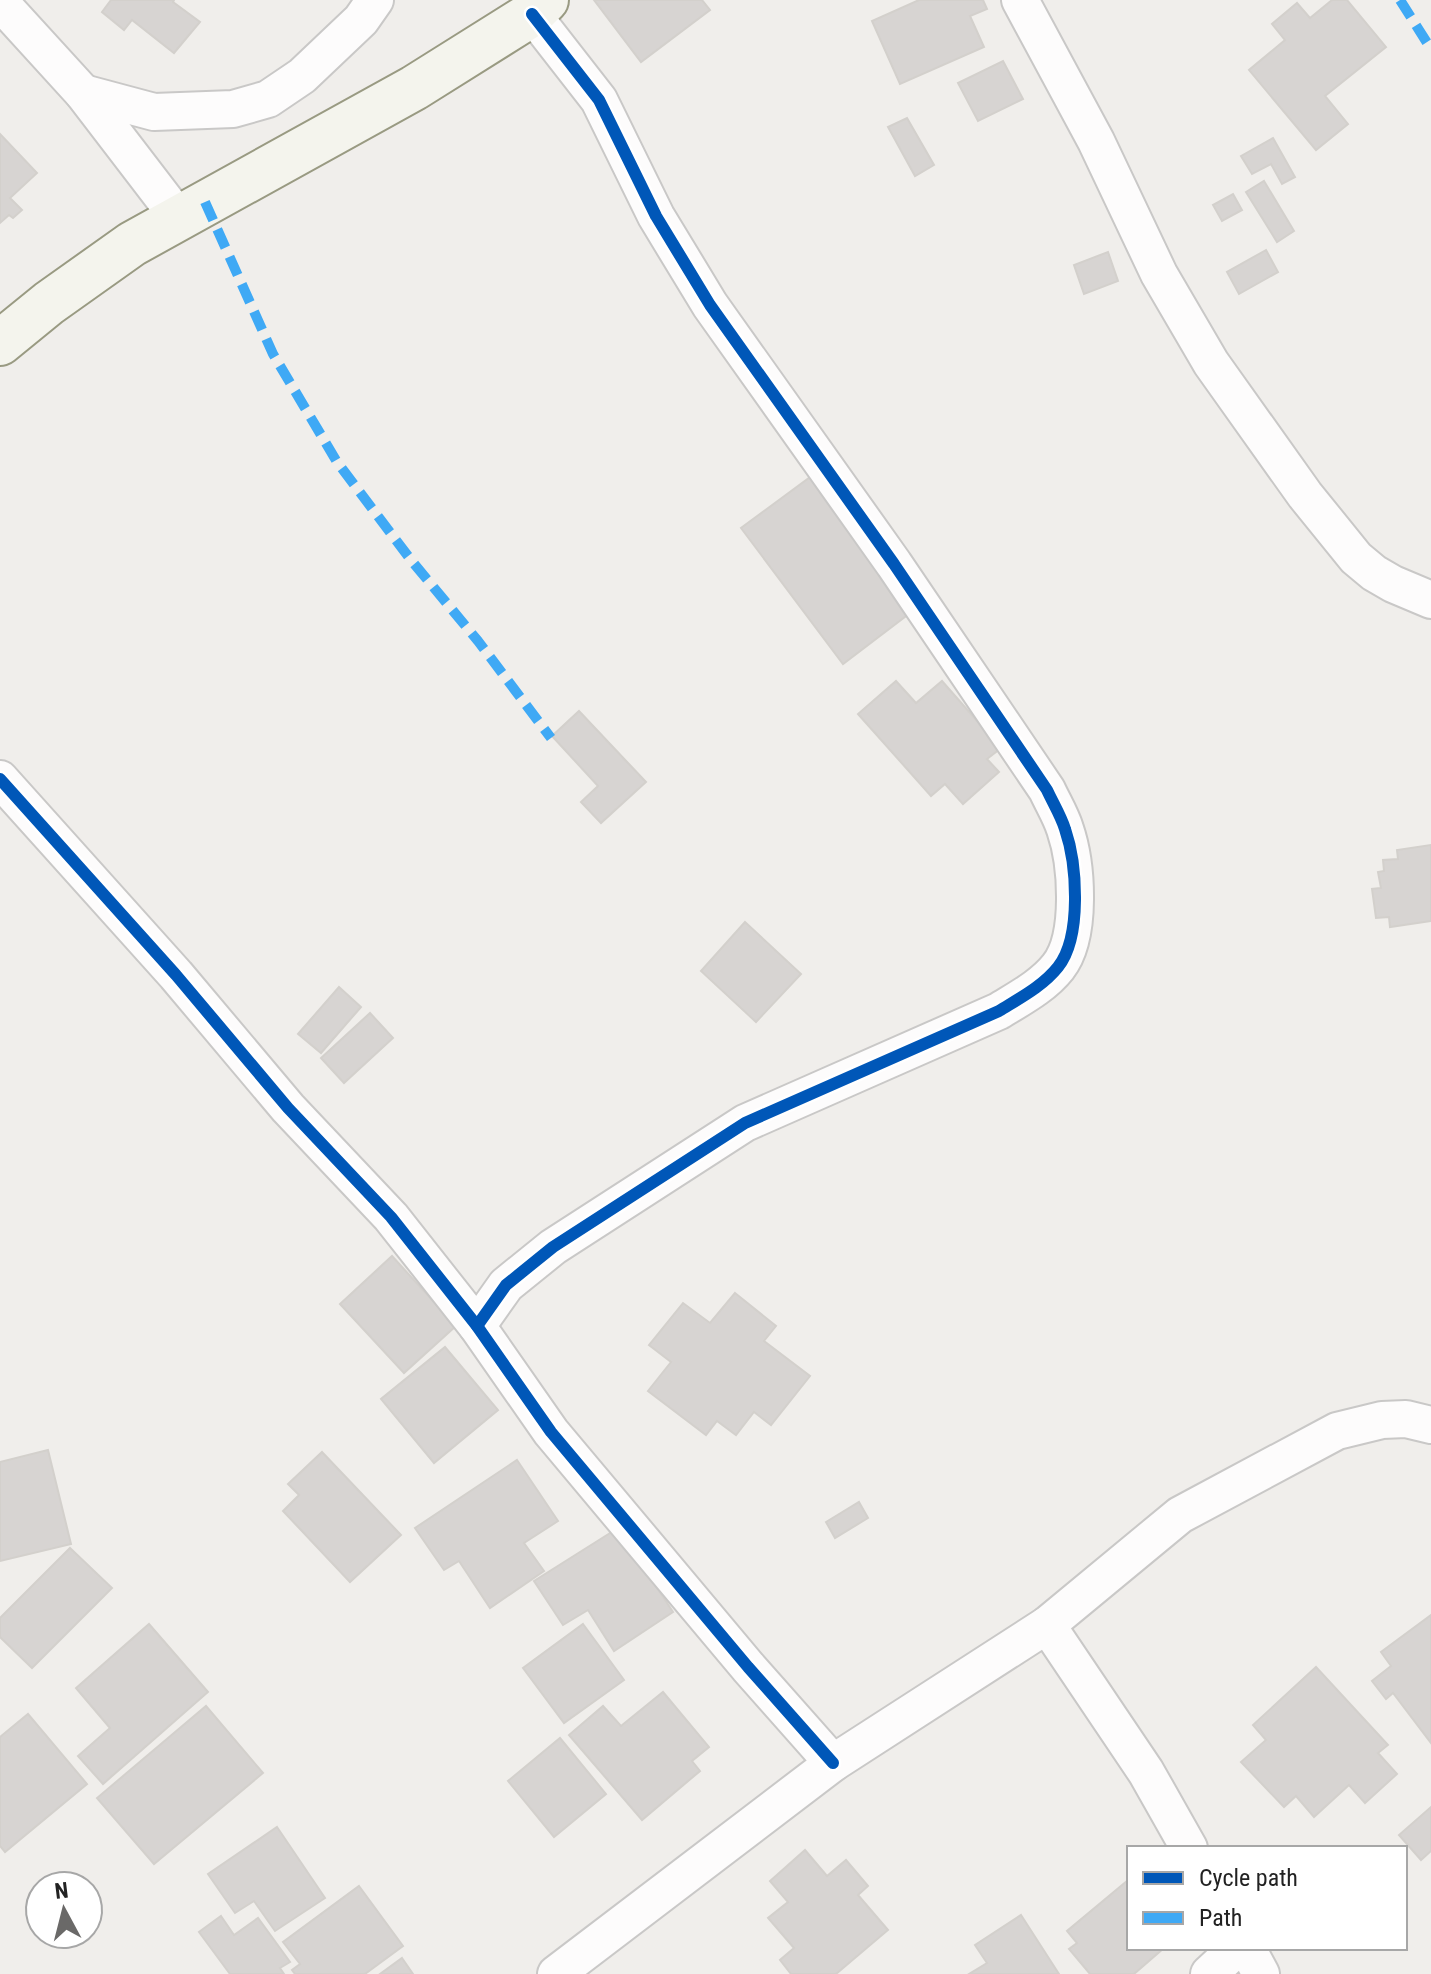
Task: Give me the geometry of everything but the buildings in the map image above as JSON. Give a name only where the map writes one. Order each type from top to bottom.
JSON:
[{"type":"main road","points":[[0,343],[49,303],[132,244],[414,88],[539,7]]},
{"type":"street","points":[[83,93],[154,112],[233,109],[268,99],[302,76],[361,20],[375,0]]},
{"type":"street","points":[[1020,0],[1096,141],[1159,274],[1211,363],[1305,495],[1356,558],[1393,584],[1431,600]]},
{"type":"street","points":[[0,2],[83,93],[178,217]]},
{"type":"street","points":[[477,1326],[506,1285],[553,1247],[745,1123],[999,1011],[1036,988],[1059,966],[1070,942],[1074,922],[1073,869],[1065,830],[1047,790],[894,564],[710,305],[656,216],[599,100],[539,7]]},
{"type":"street","points":[[0,779],[176,975],[343,1170],[391,1217],[477,1326],[551,1432],[748,1667],[833,1763]]},
{"type":"street","points":[[556,1974],[833,1763],[1047,1625],[1180,1515],[1337,1431],[1382,1420],[1406,1419],[1431,1425]]},
{"type":"street","points":[[1047,1625],[1146,1772],[1188,1846]]},
{"type":"street","points":[[1209,1974],[1235,1950]]},
{"type":"street","points":[[1248,1950],[1261,1974]]},
{"type":"marked path","points":[[1400,0],[1431,49]]},
{"type":"marked path","points":[[205,202],[273,354],[337,462],[551,738]]},
{"type":"cycle path","points":[[477,1326],[506,1285],[553,1247],[745,1123],[999,1011],[1031,991],[1052,974],[1066,954],[1075,900],[1069,844],[1047,790],[894,564],[710,305],[656,216],[599,100],[532,14]]},
{"type":"cycle path","points":[[0,779],[176,975],[288,1108],[391,1217],[477,1326],[551,1432],[748,1667],[833,1763]]}]
